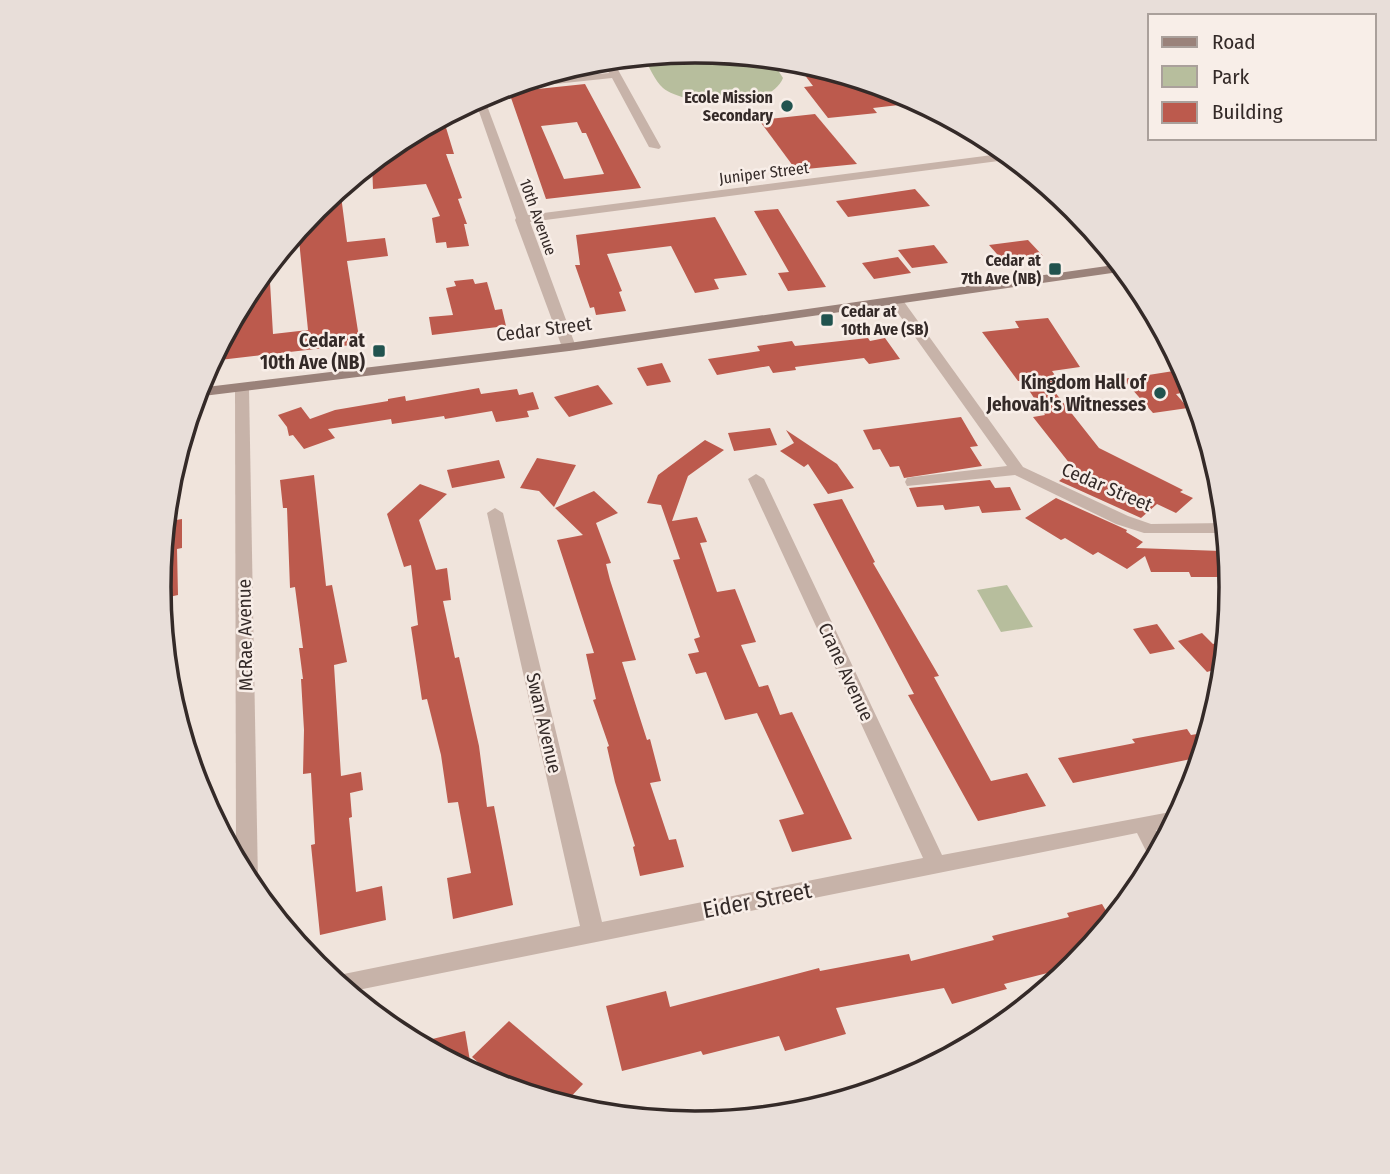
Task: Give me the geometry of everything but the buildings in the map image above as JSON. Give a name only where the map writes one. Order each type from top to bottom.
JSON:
[{"type":"main road","name":"Cedar Street","points":[[209,392],[569,347],[1112,270]]},
{"type":"main road","name":"Cedar Street","points":[[897,302],[1118,278]]},
{"type":"street","points":[[613,69],[655,147]]},
{"type":"street","points":[[560,81],[616,75]]},
{"type":"street","name":"10th Avenue","points":[[483,108],[569,347]]},
{"type":"street","name":"Juniper Street","points":[[522,220],[996,158]]},
{"type":"street","points":[[897,302],[962,394],[984,417],[1017,470],[912,482]]},
{"type":"street","name":"McRae Avenue","points":[[242,388],[247,858]]},
{"type":"street","name":"Cedar Street","points":[[1017,470],[1122,520],[1150,529],[1216,528]]},
{"type":"street","name":"Crane Avenue","points":[[756,480],[936,864]]},
{"type":"street","name":"Swan Avenue","points":[[495,513],[593,932]]},
{"type":"street","name":"Eider Street","points":[[350,981],[1165,820]]},
{"type":"street","points":[[1143,824],[1153,842]]},
{"type":"green space","points":[[695,63],[763,67],[778,70],[783,78],[775,89],[762,96],[746,101],[708,102],[675,94],[663,88],[648,65]]},
{"type":"green space","points":[[1007,585],[1033,627],[1001,632],[977,590]]},
{"type":"place","name":"Ecole Mission Secondary","points":[[787,106]]},
{"type":"place","name":"Cedar at 7th Ave (NB)","points":[[1055,269]]},
{"type":"place","name":"Cedar at 10th Ave (SB)","points":[[827,320]]},
{"type":"place","name":"Cedar at 10th Ave (NB)","points":[[379,351]]},
{"type":"place","name":"Kingdom Hall of Jehovah's Witnesses","points":[[1160,393]]}]
